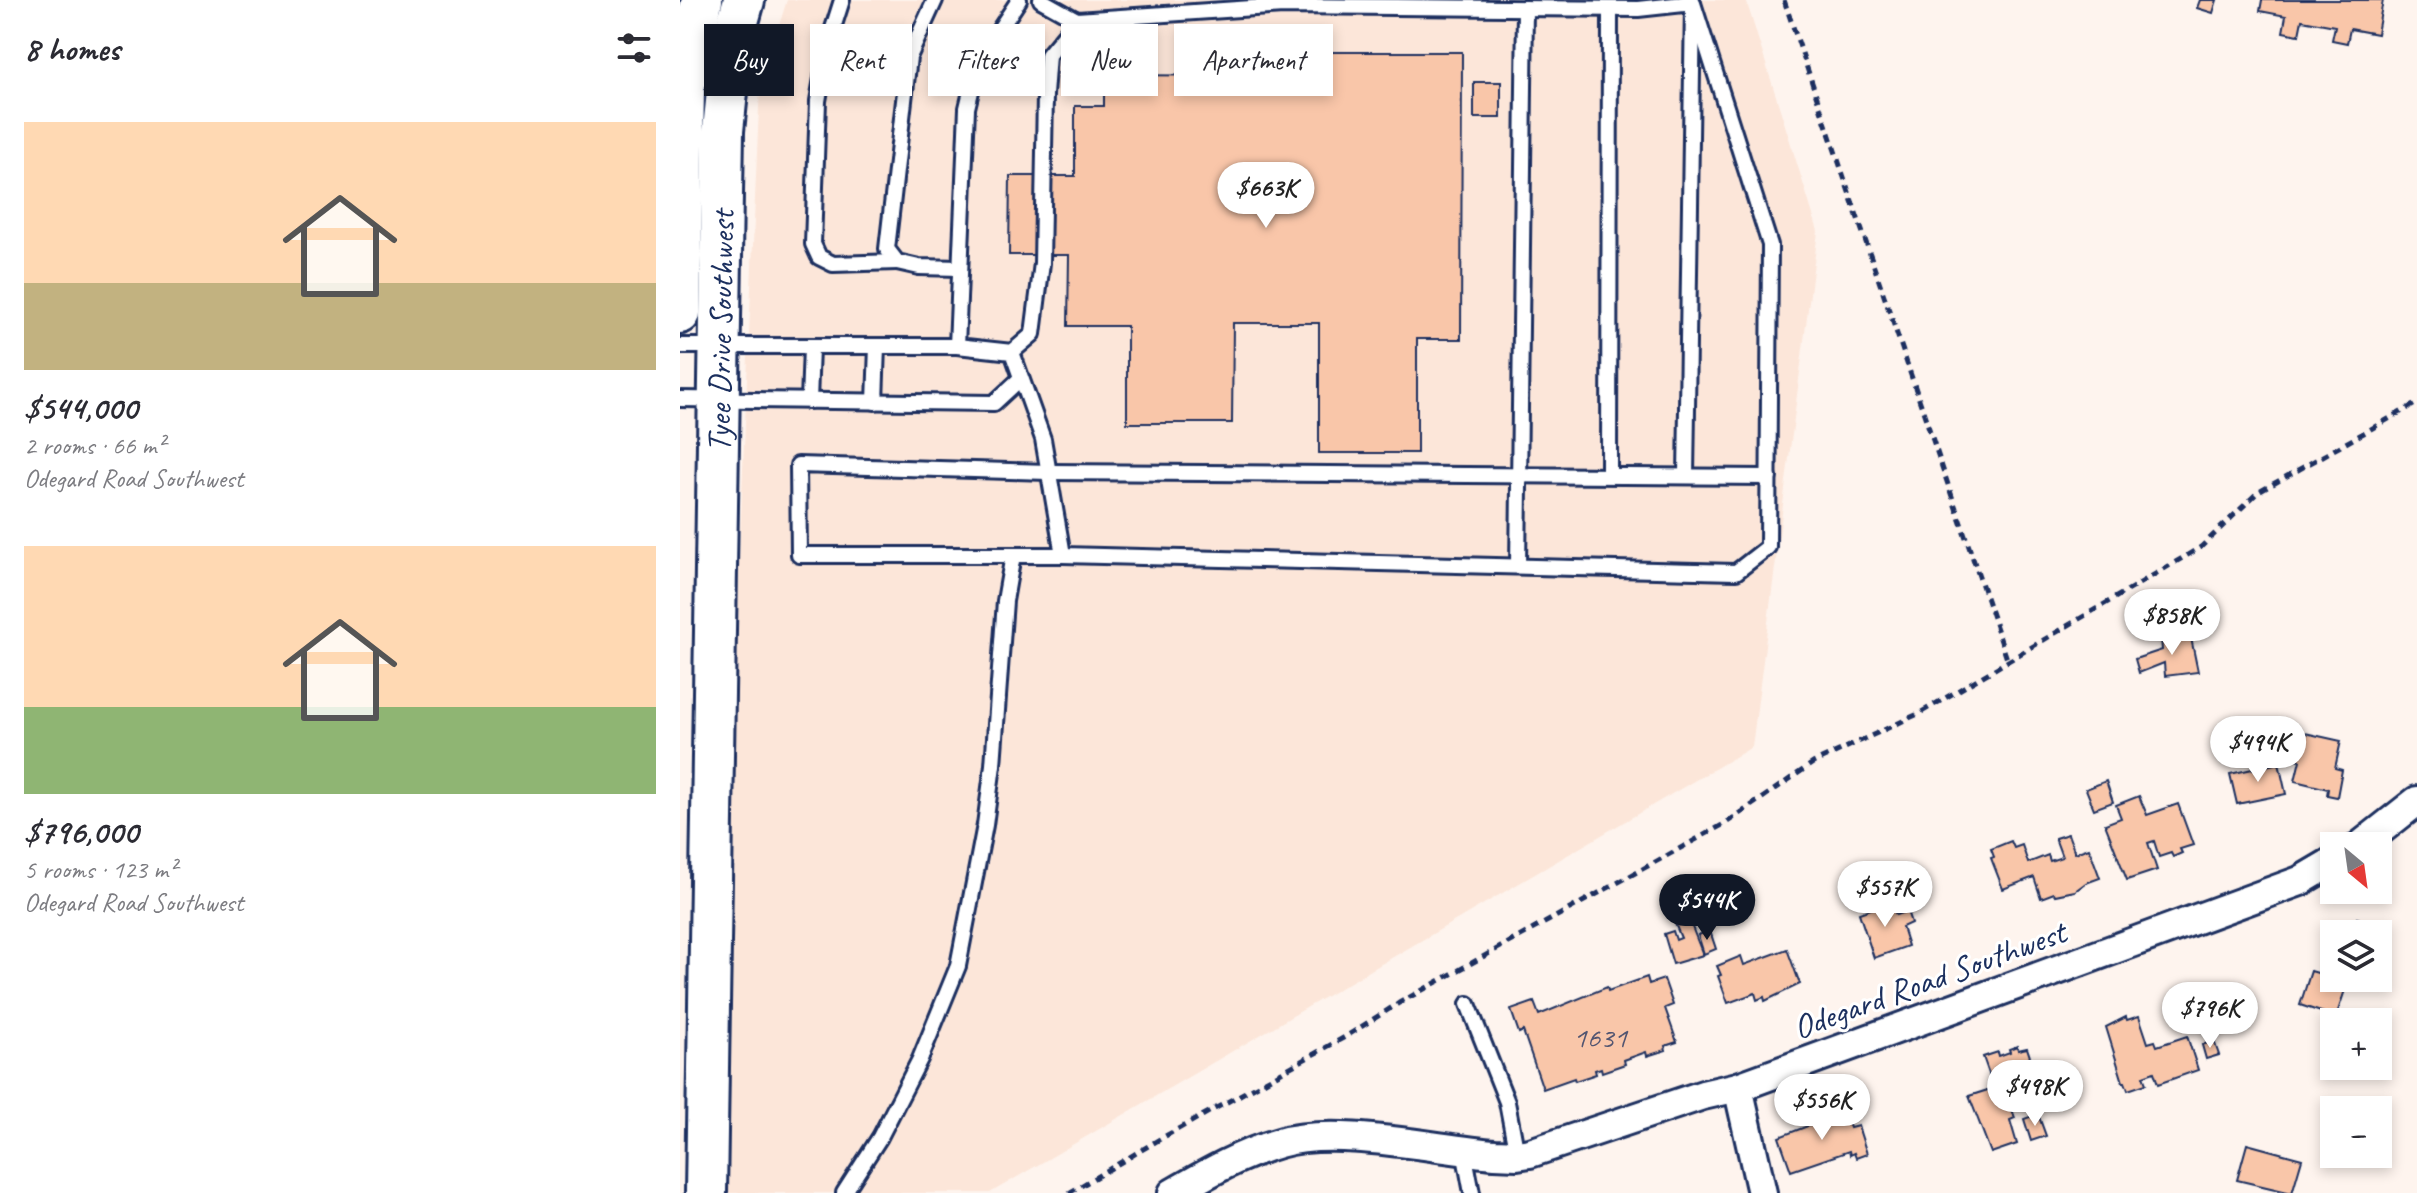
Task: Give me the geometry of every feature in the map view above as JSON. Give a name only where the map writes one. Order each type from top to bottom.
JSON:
[{"type":"street","name":"Tyee Drive Southwest","points":[[680,313],[684,88],[702,0]]},
{"type":"street","name":"Tyee Drive Southwest","points":[[706,1193],[699,400],[719,347],[723,131],[732,43],[744,0]]},
{"type":"street","points":[[2378,832],[2417,801]]},
{"type":"street","points":[[2392,836],[2417,830]]},
{"type":"street","name":"Odegard Road Southwest","points":[[1173,1193],[1230,1160],[1282,1142],[1356,1137],[1517,1155],[1703,1095],[1738,1087],[2300,881],[2320,869]]},
{"type":"street","points":[[1738,1087],[1762,1193]]},
{"type":"lane","points":[[842,0],[828,44],[818,101],[813,244],[819,257],[833,264],[897,262],[919,267],[960,268]]},
{"type":"lane","points":[[897,262],[887,249],[909,57],[935,0]]},
{"type":"lane","points":[[957,346],[967,108],[978,62],[1019,0]]},
{"type":"lane","points":[[1041,0],[1077,20],[1283,6],[1638,9],[1692,2]]},
{"type":"lane","points":[[1686,476],[1692,2]]},
{"type":"lane","points":[[1692,2],[1770,245],[1769,477],[1768,547],[1736,572],[1063,555],[799,555],[798,465],[1048,472],[1769,477]]},
{"type":"lane","points":[[1518,566],[1525,8]]},
{"type":"lane","points":[[1609,475],[1610,9]]},
{"type":"lane","points":[[680,346],[957,346],[1012,352],[1033,334],[1042,263],[1048,55],[1077,20]]},
{"type":"lane","points":[[875,402],[877,346]]},
{"type":"lane","points":[[809,401],[811,347]]},
{"type":"lane","points":[[1012,352],[1043,439],[1063,555]]},
{"type":"lane","points":[[699,400],[994,403],[1020,379]]},
{"type":"lane","points":[[844,1193],[880,1137],[920,1059],[958,966],[985,825],[993,765],[1005,601],[1013,555]]},
{"type":"lane","points":[[1468,1004],[1507,1102],[1517,1155]]},
{"type":"lane","points":[[1464,1151],[1472,1193]]},
{"type":"path","points":[[1784,0],[2007,659]]},
{"type":"path","points":[[1069,1193],[1345,1037],[1399,1003],[1726,823],[1813,763],[1920,713],[2201,547],[2257,493],[2417,403]]},
{"type":"shaded area","points":[[787,0],[1746,0],[1818,231],[1752,747],[990,1193],[711,1193],[760,96],[794,96],[794,24],[779,24]]},
{"type":"building","points":[[2200,0],[2217,0],[2213,13],[2197,8]]},
{"type":"building","points":[[2262,0],[2383,0],[2377,34],[2350,29],[2347,43],[2332,40],[2335,26],[2302,20],[2299,35],[2283,32],[2286,16],[2260,11]]},
{"type":"building","points":[[1333,52],[1462,52],[1461,339],[1417,339],[1417,453],[1319,453],[1319,323],[1233,323],[1232,423],[1127,423],[1127,326],[1068,326],[1069,255],[1009,255],[1010,176],[1075,176],[1075,106],[1104,106],[1104,96],[1158,96],[1158,75],[1174,75],[1174,96],[1333,96]]},
{"type":"building","points":[[1474,82],[1501,82],[1501,118],[1474,118]]},
{"type":"building","points":[[2190,633],[2198,672],[2165,676],[2164,663],[2139,673],[2135,659],[2162,650],[2161,638]]},
{"type":"building","points":[[2305,733],[2341,741],[2335,768],[2342,770],[2337,797],[2327,795],[2328,789],[2295,781],[2300,760],[2291,758],[2292,752],[2289,752],[2294,739],[2303,741]]},
{"type":"building","points":[[2279,763],[2286,794],[2237,804],[2230,774]]},
{"type":"building","points":[[2106,781],[2113,802],[2094,809],[2086,789]]},
{"type":"building","points":[[2139,796],[2147,815],[2178,804],[2193,845],[2180,849],[2182,853],[2173,857],[2171,853],[2159,857],[2154,841],[2148,843],[2157,870],[2127,880],[2105,824],[2121,818],[2116,805]]},
{"type":"building","points":[[2068,834],[2075,853],[2089,848],[2100,878],[2075,891],[2041,898],[2034,877],[2003,889],[1991,858],[1994,857],[1991,849],[2011,841],[2014,848],[2022,845],[2028,863],[2048,855],[2050,861],[2062,857],[2055,838]]},
{"type":"building","points":[[1891,902],[1896,915],[1907,911],[1911,923],[1902,927],[1908,946],[1874,958],[1859,913]]},
{"type":"building","points":[[1685,909],[1703,955],[1673,964],[1664,934],[1673,931],[1676,940],[1681,938],[1671,914]]},
{"type":"building","points":[[1710,931],[1716,949],[1704,954],[1698,935]]},
{"type":"building","points":[[1787,949],[1800,984],[1765,1001],[1764,997],[1757,1000],[1755,993],[1728,1003],[1717,966],[1741,956],[1744,965]]},
{"type":"building","points":[[2311,971],[2320,974],[2320,992],[2344,992],[2339,1008],[2320,1008],[2320,1012],[2300,1005]]},
{"type":"building","points":[[1647,977],[1649,984],[1664,979],[1673,1005],[1665,1008],[1677,1042],[1665,1046],[1666,1050],[1647,1056],[1646,1052],[1624,1060],[1625,1064],[1602,1072],[1601,1068],[1595,1070],[1596,1074],[1543,1089],[1523,1031],[1519,1033],[1511,1010],[1534,1002],[1539,1015],[1607,987],[1608,991]]},
{"type":"building","points":[[2139,1016],[2148,1043],[2155,1041],[2157,1046],[2187,1036],[2198,1070],[2158,1084],[2154,1072],[2143,1076],[2146,1084],[2128,1090],[2106,1027],[2126,1017],[2127,1020]]},
{"type":"building","points":[[2214,1041],[2219,1055],[2206,1059],[2202,1045]]},
{"type":"building","points":[[2017,1046],[2018,1050],[2027,1048],[2041,1089],[2024,1094],[2025,1097],[2019,1098],[2018,1095],[2008,1098],[2015,1118],[2010,1120],[2017,1144],[1991,1153],[1969,1096],[1994,1088],[1983,1057],[1998,1052],[1999,1056]]},
{"type":"building","points":[[1844,1112],[1850,1128],[1858,1126],[1867,1154],[1856,1158],[1849,1151],[1791,1171],[1779,1137]]},
{"type":"building","points":[[2038,1114],[2046,1136],[2031,1141],[2024,1119]]},
{"type":"building","points":[[2247,1144],[2302,1159],[2292,1193],[2237,1180]]}]
